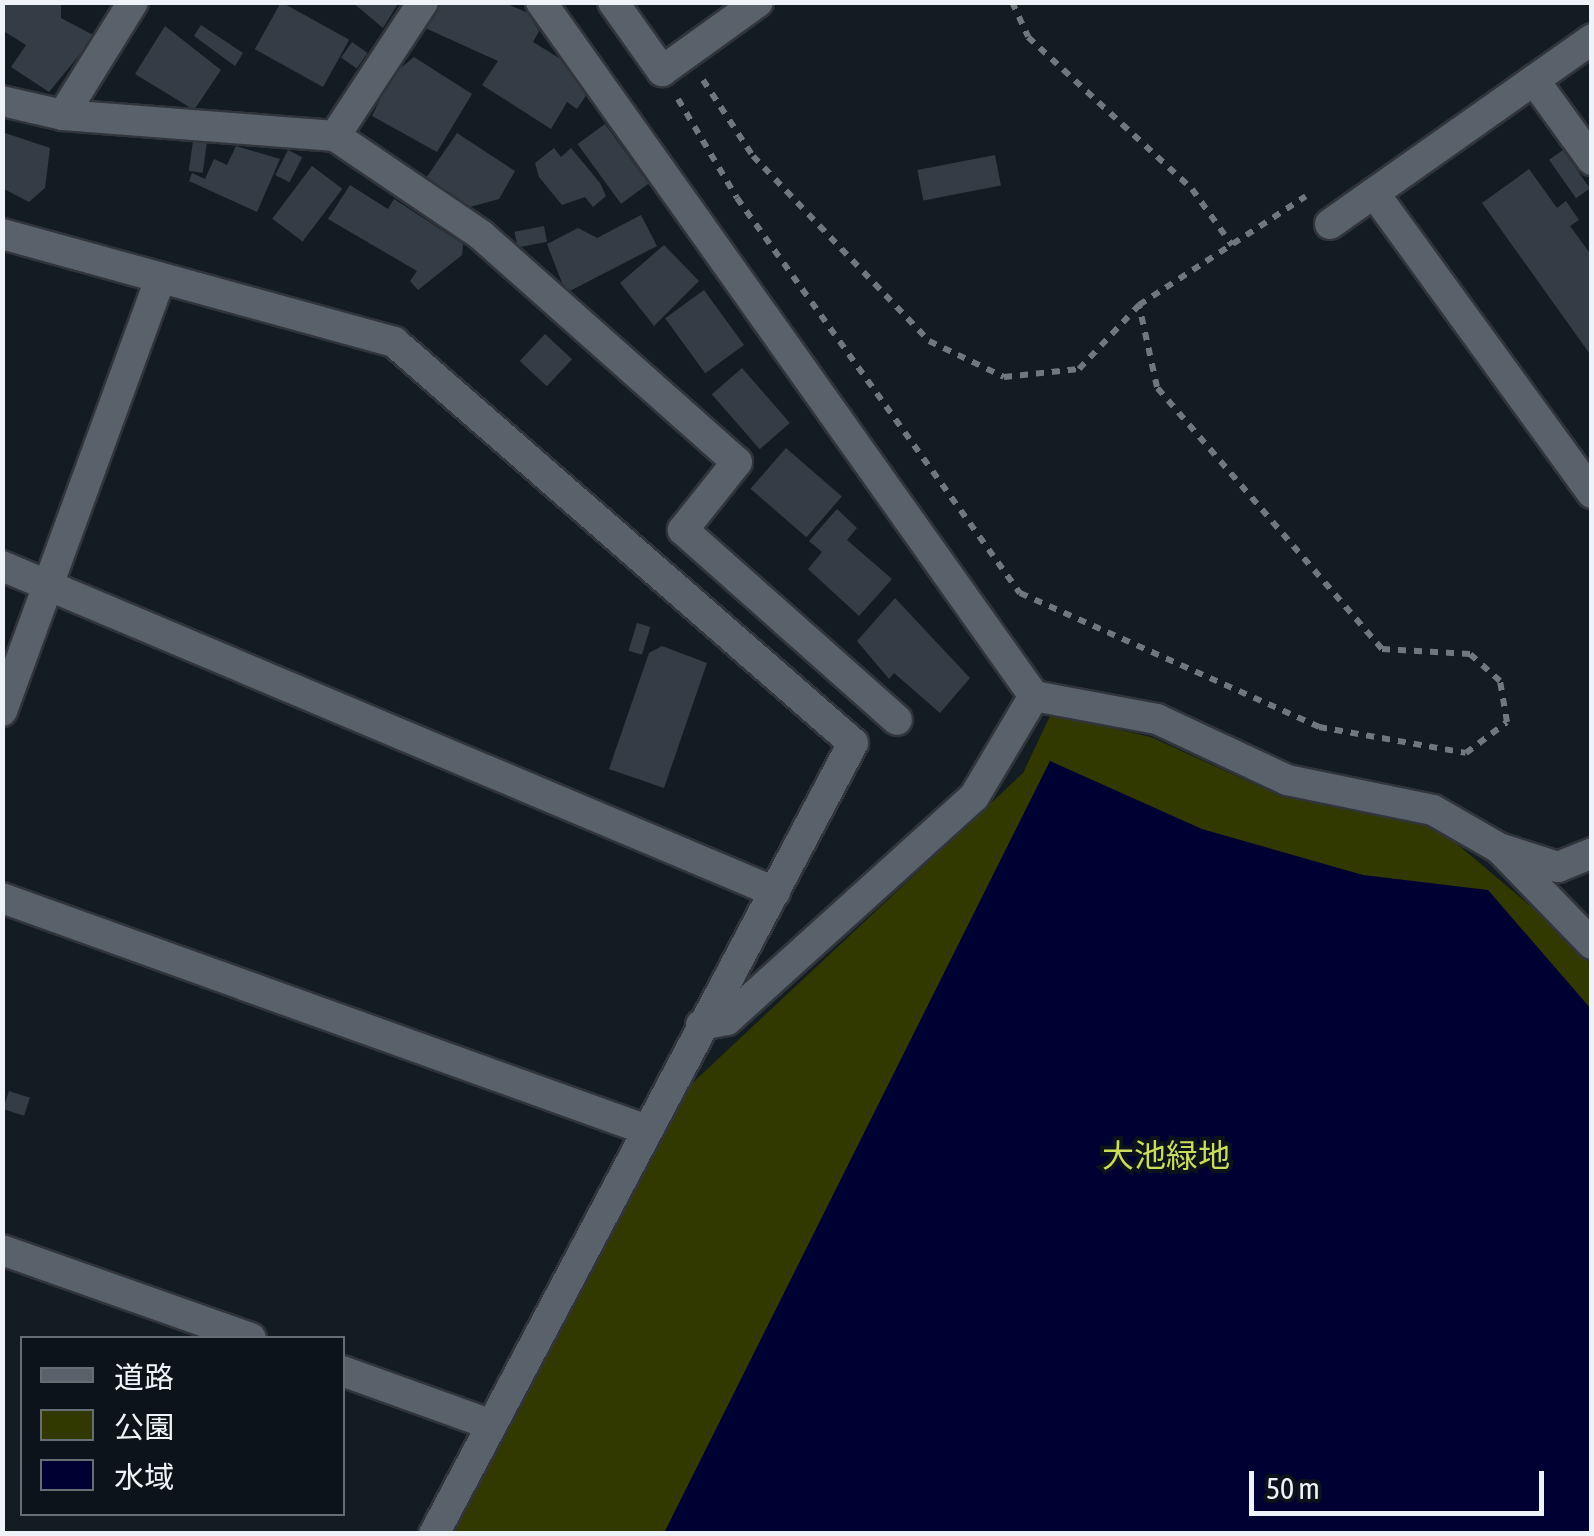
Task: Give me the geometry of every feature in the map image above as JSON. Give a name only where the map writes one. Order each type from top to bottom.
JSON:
[{"type":"street","points":[[64,115],[133,2]]},
{"type":"street","points":[[334,136],[422,2]]},
{"type":"street","points":[[541,2],[1034,696],[1157,718],[1287,780],[1434,810],[1499,848],[1558,867],[1592,854]]},
{"type":"street","points":[[613,2],[674,63],[758,2]]},
{"type":"street","points":[[1330,224],[1592,39]]},
{"type":"street","points":[[1534,80],[1592,160]]},
{"type":"street","points":[[2,101],[64,115],[334,136],[480,235],[737,462],[683,530],[898,720]]},
{"type":"street","points":[[1374,193],[1592,494]]},
{"type":"street","points":[[2,234],[394,342],[853,742],[644,1129],[434,1534]]},
{"type":"street","points":[[2,711],[160,280]]},
{"type":"street","points":[[2,566],[775,892]]},
{"type":"street","points":[[701,1025],[727,1020],[974,797],[1034,696]]},
{"type":"street","points":[[1499,848],[1592,944]]},
{"type":"street","points":[[2,898],[644,1129]]},
{"type":"street","points":[[2,1250],[245,1336]]},
{"type":"street","points":[[345,1372],[489,1424]]},
{"type":"path","points":[[1012,2],[1028,37],[1192,189],[1232,245]]},
{"type":"path","points":[[674,63],[752,156],[929,341],[1004,378],[1079,369],[1139,305],[1324,184]]},
{"type":"path","points":[[674,63],[737,198],[1020,592],[1320,727],[1466,753],[1507,722],[1500,681],[1470,654],[1382,649],[1158,387],[1139,305]]},
{"type":"green space","name":"大池緑地","points":[[1051,714],[1151,737],[1280,796],[1431,822],[1591,957],[1591,1533],[454,1534],[686,1089],[1023,773]]},
{"type":"water","name":"大池緑地","points":[[1050,761],[1202,829],[1363,875],[1488,890],[1591,1009],[1591,1533],[664,1533]]},
{"type":"building","points":[[2,2],[61,2],[61,18],[95,36],[49,92],[11,67],[26,45],[2,30]]},
{"type":"building","points":[[281,2],[349,40],[323,87],[255,49]]},
{"type":"building","points":[[352,2],[399,2],[383,28]]},
{"type":"building","points":[[439,2],[503,2],[528,13],[539,31],[533,42],[564,61],[587,94],[577,109],[567,102],[551,129],[482,85],[498,61],[423,27]]},
{"type":"building","points":[[201,25],[243,53],[235,66],[194,36]]},
{"type":"building","points":[[165,26],[221,70],[194,110],[135,74]]},
{"type":"building","points":[[352,42],[368,53],[357,68],[341,58]]},
{"type":"building","points":[[414,57],[472,94],[437,152],[372,116],[392,75]]},
{"type":"building","points":[[605,124],[648,184],[621,204],[577,144]]},
{"type":"building","points":[[2,132],[50,148],[45,188],[29,202],[2,188]]},
{"type":"building","points":[[457,133],[515,171],[499,199],[470,207],[426,178]]},
{"type":"building","points":[[193,141],[207,143],[203,173],[189,171]]},
{"type":"building","points":[[236,146],[280,159],[257,212],[189,181],[192,173],[205,179],[214,159],[227,165]]},
{"type":"building","points":[[554,148],[561,157],[571,148],[606,196],[593,207],[585,197],[562,205],[539,177],[535,163]]},
{"type":"building","points":[[288,150],[302,157],[290,182],[275,175]]},
{"type":"building","points":[[1563,150],[1590,189],[1576,198],[1549,160]]},
{"type":"building","points":[[995,155],[1001,185],[923,201],[917,170]]},
{"type":"building","points":[[312,166],[342,189],[303,242],[272,219]]},
{"type":"building","points":[[1529,169],[1557,208],[1566,201],[1579,220],[1570,226],[1592,256],[1592,357],[1482,203]]},
{"type":"building","points":[[350,185],[388,209],[394,199],[463,244],[462,255],[418,290],[410,281],[417,271],[328,219]]},
{"type":"building","points":[[641,215],[657,246],[566,293],[547,244],[578,228],[597,238]]},
{"type":"building","points":[[544,226],[547,242],[518,247],[515,232]]},
{"type":"building","points":[[664,245],[699,281],[654,326],[620,283]]},
{"type":"building","points":[[704,290],[744,345],[705,373],[665,318]]},
{"type":"building","points":[[545,334],[572,359],[547,386],[520,361]]},
{"type":"building","points":[[742,368],[790,423],[760,449],[712,394]]},
{"type":"building","points":[[786,448],[842,497],[806,537],[751,489]]},
{"type":"building","points":[[837,509],[857,528],[847,540],[892,579],[859,616],[808,569],[822,552],[809,541]]},
{"type":"building","points":[[895,598],[970,678],[940,713],[894,673],[889,679],[857,641]]},
{"type":"building","points":[[637,623],[650,627],[642,655],[629,651]]},
{"type":"building","points":[[662,646],[707,663],[664,788],[609,769],[649,653]]},
{"type":"building","points":[[9,1091],[30,1098],[24,1116],[3,1109]]}]
